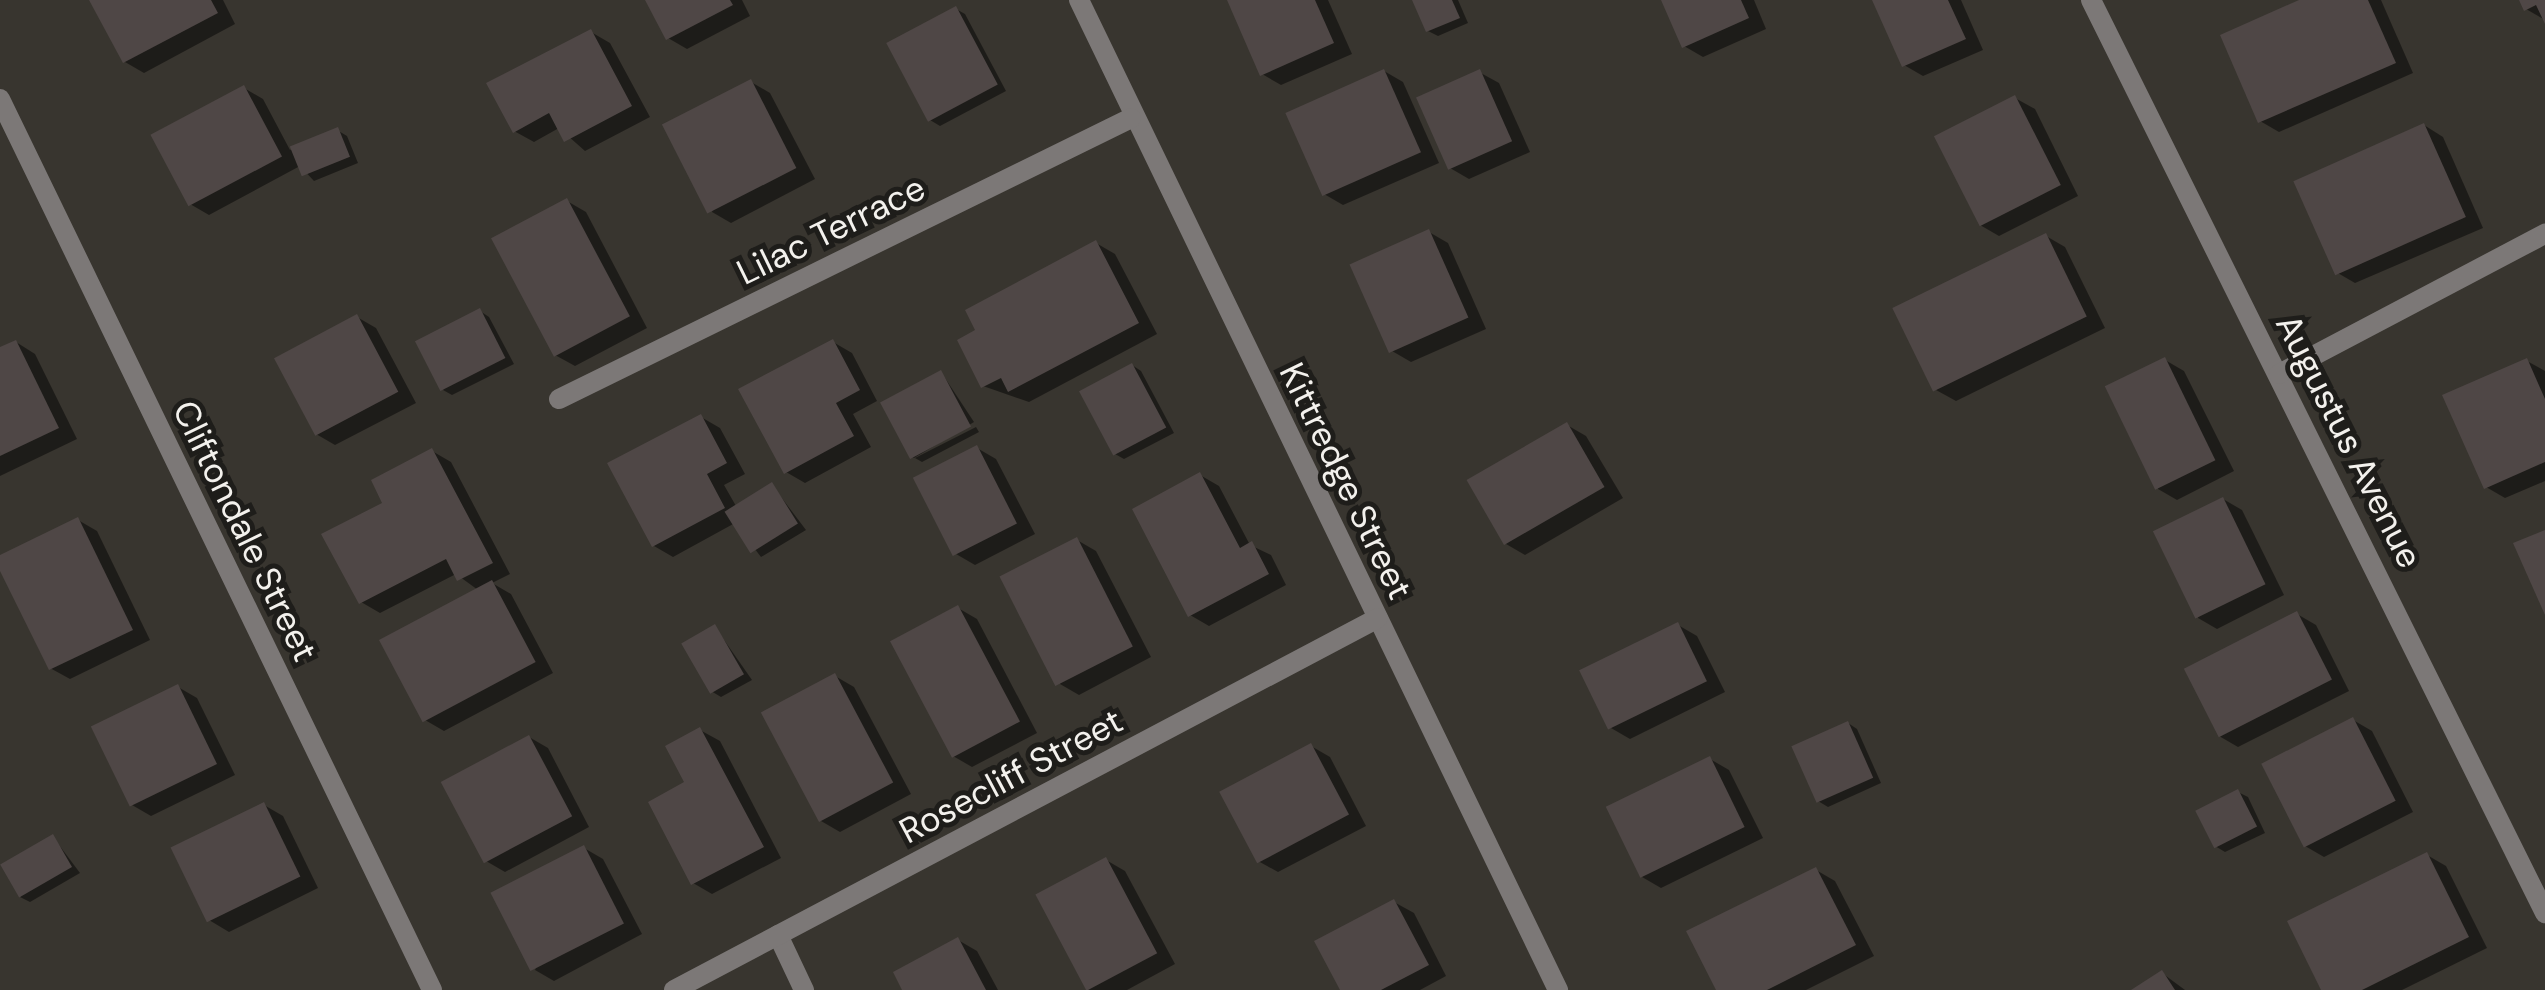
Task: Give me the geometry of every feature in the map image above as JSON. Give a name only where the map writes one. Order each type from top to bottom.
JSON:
[{"type":"street","name":"Kittredge Street","points":[[1078,0],[1131,118],[1558,990]]},
{"type":"street","name":"Augustus Avenue","points":[[2091,0],[2545,914]]},
{"type":"street","name":"Cliftondale Street","points":[[0,100],[432,990]]},
{"type":"street","name":"Lilac Terrace","points":[[558,399],[1131,118]]},
{"type":"street","points":[[2278,374],[2545,234]]},
{"type":"street","name":"Rosecliff Street","points":[[674,990],[1378,618]]},
{"type":"street","points":[[778,935],[804,990]]},
{"type":"building","points":[[89,0],[211,0],[218,13],[123,63]]},
{"type":"building","points":[[645,0],[730,0],[733,5],[666,40]]},
{"type":"building","points":[[1227,0],[1315,0],[1334,43],[1260,76]]},
{"type":"building","points":[[1412,0],[1452,0],[1460,18],[1426,32]]},
{"type":"building","points":[[1661,0],[1741,0],[1749,18],[1682,48]]},
{"type":"building","points":[[1872,0],[1948,0],[1966,39],[1902,67]]},
{"type":"building","points":[[2299,0],[2368,0],[2396,63],[2258,123],[2220,35]]},
{"type":"building","points":[[2519,0],[2545,0],[2545,24],[2536,5],[2524,11]]},
{"type":"building","points":[[956,6],[998,85],[928,122],[886,43]]},
{"type":"building","points":[[591,29],[632,106],[564,142],[549,113],[513,133],[486,83]]},
{"type":"building","points":[[1384,69],[1421,152],[1322,196],[1285,113]]},
{"type":"building","points":[[1480,69],[1512,141],[1448,170],[1416,97]]},
{"type":"building","points":[[751,79],[796,168],[707,213],[662,124]]},
{"type":"building","points":[[244,85],[282,157],[188,206],[150,135]]},
{"type":"building","points":[[2015,95],[2061,185],[1980,226],[1934,136]]},
{"type":"building","points":[[2424,123],[2466,217],[2335,275],[2293,181]]},
{"type":"building","points":[[338,127],[350,157],[302,176],[290,146]]},
{"type":"building","points":[[567,198],[630,316],[554,357],[491,238]]},
{"type":"building","points":[[1429,229],[1468,318],[1389,353],[1350,264]]},
{"type":"building","points":[[2046,233],[2087,317],[1933,392],[1892,308]]},
{"type":"building","points":[[1096,240],[1139,323],[1008,392],[1001,378],[981,388],[957,340],[975,330],[965,310]]},
{"type":"building","points":[[480,308],[505,358],[440,391],[415,341]]},
{"type":"building","points":[[357,314],[398,392],[315,436],[274,358]]},
{"type":"building","points":[[833,339],[860,390],[836,403],[854,436],[784,474],[738,389]]},
{"type":"building","points":[[16,340],[59,428],[0,456],[0,347]]},
{"type":"building","points":[[2165,357],[2215,460],[2155,490],[2105,386]]},
{"type":"building","points":[[2527,358],[2545,399],[2545,462],[2484,489],[2442,395]]},
{"type":"building","points":[[1132,363],[1166,427],[1113,456],[1079,391]]},
{"type":"building","points":[[941,370],[971,427],[910,459],[880,402]]},
{"type":"building","points":[[701,414],[727,463],[707,474],[725,508],[652,547],[607,463]]},
{"type":"building","points":[[1567,422],[1604,487],[1504,545],[1467,480]]},
{"type":"building","points":[[977,445],[1017,523],[953,556],[913,478]]},
{"type":"building","points":[[432,448],[493,563],[457,581],[446,559],[359,604],[321,534],[382,503],[371,480]]},
{"type":"building","points":[[1200,472],[1240,548],[1252,541],[1269,574],[1188,617],[1132,509]]},
{"type":"building","points":[[772,482],[798,524],[750,553],[725,512]]},
{"type":"building","points":[[2223,497],[2266,584],[2195,618],[2153,531]]},
{"type":"building","points":[[78,517],[133,630],[49,670],[0,571],[0,555]]},
{"type":"building","points":[[2545,530],[2545,615],[2513,543]]},
{"type":"building","points":[[1077,537],[1133,647],[1055,686],[999,576]]},
{"type":"building","points":[[492,580],[536,662],[423,722],[379,640]]},
{"type":"building","points":[[958,605],[1020,722],[952,758],[890,641]]},
{"type":"building","points":[[2297,611],[2332,680],[2219,737],[2184,669]]},
{"type":"building","points":[[1678,622],[1707,681],[1608,730],[1579,670]]},
{"type":"building","points":[[715,624],[744,674],[710,694],[681,644]]},
{"type":"building","points":[[835,673],[893,782],[819,822],[761,712]]},
{"type":"building","points":[[178,684],[217,764],[130,807],[91,727]]},
{"type":"building","points":[[2353,717],[2396,801],[2304,848],[2261,764]]},
{"type":"building","points":[[1848,721],[1873,778],[1817,803],[1791,746]]},
{"type":"building","points":[[700,727],[764,847],[691,885],[648,802],[684,782],[665,746]]},
{"type":"building","points":[[529,735],[572,816],[484,863],[441,782]]},
{"type":"building","points":[[1311,743],[1349,815],[1257,863],[1219,792]]},
{"type":"building","points":[[1710,756],[1745,827],[1640,878],[1606,807]]},
{"type":"building","points":[[2238,789],[2257,826],[2214,848],[2195,811]]},
{"type":"building","points":[[264,802],[300,877],[207,922],[171,848]]},
{"type":"building","points":[[53,834],[72,867],[19,897],[0,864]]},
{"type":"building","points":[[584,845],[624,923],[530,971],[490,893]]},
{"type":"building","points":[[2427,852],[2469,937],[2362,990],[2321,990],[2287,921]]},
{"type":"building","points":[[1106,857],[1157,953],[1086,990],[1035,895]]},
{"type":"building","points":[[1816,867],[1856,945],[1767,990],[1716,990],[1686,931]]},
{"type":"building","points":[[1394,899],[1429,965],[1381,990],[1340,990],[1314,941]]},
{"type":"building","points":[[958,937],[986,990],[902,990],[893,972]]},
{"type":"building","points":[[2162,970],[2175,990],[2131,990]]}]
